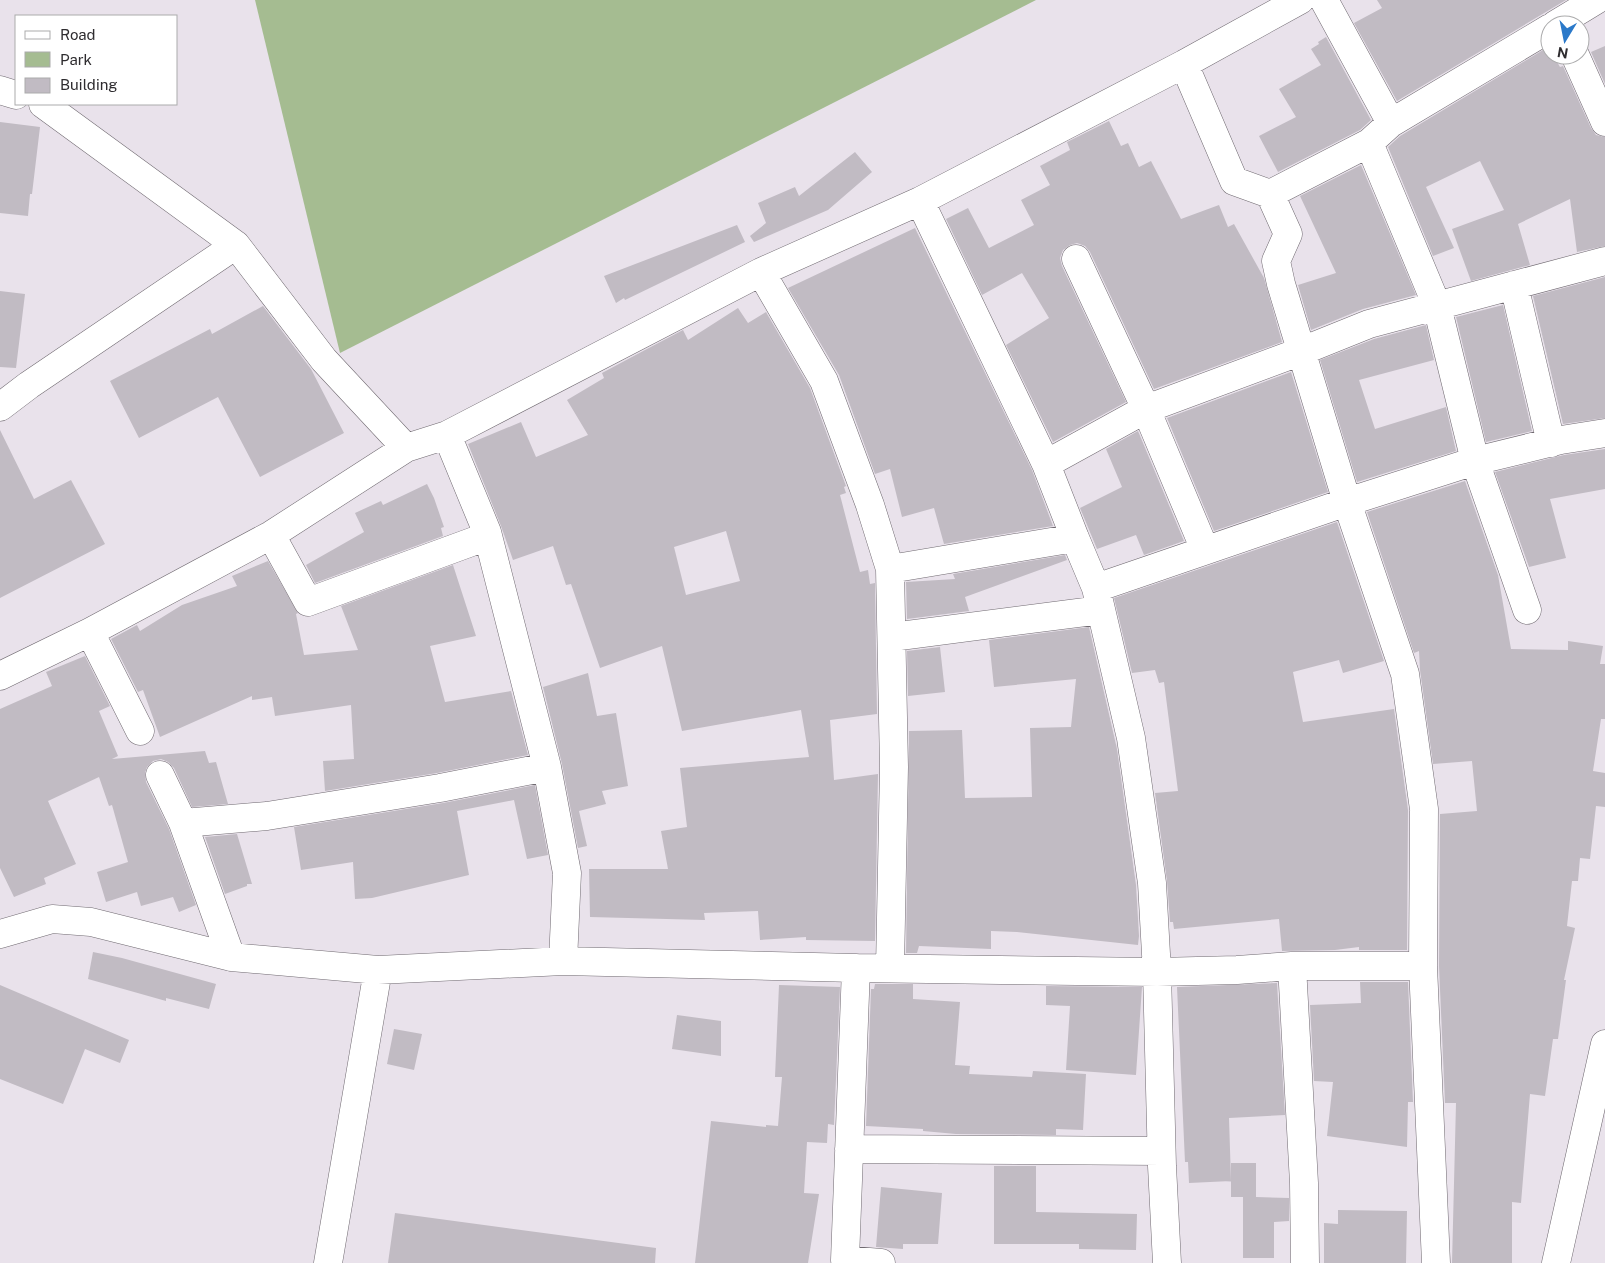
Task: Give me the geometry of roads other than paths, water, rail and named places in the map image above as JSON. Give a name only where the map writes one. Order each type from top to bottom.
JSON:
[{"type":"street","points":[[0,676],[90,632],[271,535],[406,448],[447,435],[761,272],[920,201],[1184,64],[1300,0]]},
{"type":"street","points":[[1324,0],[1391,123]]},
{"type":"street","points":[[1568,15],[1596,0]]},
{"type":"street","points":[[1270,194],[1369,143],[1391,123],[1540,31]]},
{"type":"street","points":[[1184,64],[1234,181],[1270,194],[1288,234],[1276,261],[1281,284],[1347,502],[1405,674],[1424,809],[1423,966],[1436,1263]]},
{"type":"street","points":[[1579,65],[1605,122]]},
{"type":"street","points":[[0,90],[15,95]]},
{"type":"street","points":[[44,105],[236,245],[324,360],[406,448]]},
{"type":"street","points":[[1369,143],[1436,306],[1476,461],[1527,610]]},
{"type":"street","points":[[920,201],[1046,464],[1099,599],[1131,738],[1152,883],[1157,972],[1161,1151],[1167,1263]]},
{"type":"street","points":[[0,407],[29,385],[236,245]]},
{"type":"street","points":[[1076,259],[1146,409],[1205,550]]},
{"type":"street","points":[[1046,464],[1146,409],[1369,324],[1605,261]]},
{"type":"street","points":[[761,272],[824,381],[870,505],[890,569],[894,767],[890,968]]},
{"type":"street","points":[[1514,285],[1551,443]]},
{"type":"street","points":[[892,637],[1099,599],[1205,550],[1347,502],[1476,461],[1561,440],[1605,433]]},
{"type":"street","points":[[447,435],[488,536],[546,767],[567,873],[563,961]]},
{"type":"street","points":[[271,535],[308,602],[488,536]]},
{"type":"street","points":[[890,569],[1075,538]]},
{"type":"street","points":[[90,632],[140,731]]},
{"type":"street","points":[[183,823],[267,816],[440,788],[546,767]]},
{"type":"street","points":[[160,775],[183,823],[231,957]]},
{"type":"street","points":[[0,934],[52,920],[91,922],[231,957],[378,970],[563,961],[856,968],[1157,972],[1237,970],[1292,966],[1423,966]]},
{"type":"street","points":[[1292,966],[1304,1183],[1305,1263]]},
{"type":"street","points":[[856,968],[845,1260],[881,1263]]},
{"type":"street","points":[[328,1263],[378,970]]},
{"type":"street","points":[[1556,1263],[1605,1044]]},
{"type":"street","points":[[849,1149],[1161,1151]]}]
